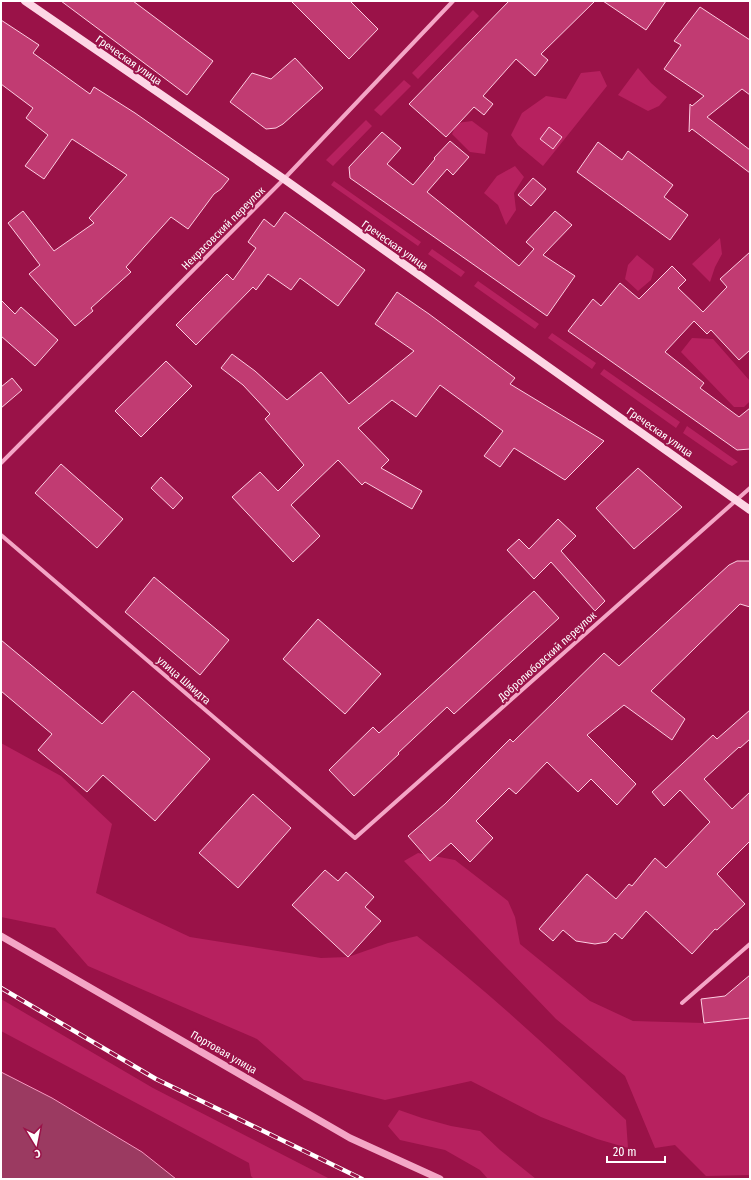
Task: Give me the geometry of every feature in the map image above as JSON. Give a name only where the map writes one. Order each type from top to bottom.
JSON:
[{"type":"main road","name":"Греческая улица","points":[[26,1],[284,179],[750,510]]},
{"type":"street","name":"Некрасовский переулок","points":[[1,463],[284,179],[454,1]]},
{"type":"street","name":"Добролюбовский переулок","points":[[355,838],[750,488]]},
{"type":"street","name":"улица Шмидта","points":[[1,535],[355,838]]},
{"type":"street","name":"Портовая улица","points":[[1,936],[350,1138],[440,1179]]},
{"type":"street","points":[[682,1003],[750,944]]},
{"type":"shaded area","points":[[473,10],[479,16],[418,79],[412,73]]},
{"type":"shaded area","points":[[638,68],[651,83],[667,97],[659,106],[648,111],[618,95]]},
{"type":"shaded area","points":[[600,71],[607,86],[543,166],[518,145],[511,135],[522,113],[546,96],[566,99],[581,73]]},
{"type":"shaded area","points":[[404,80],[411,86],[381,116],[374,110]]},
{"type":"shaded area","points":[[366,120],[372,126],[333,166],[326,160]]},
{"type":"shaded area","points":[[472,121],[488,133],[485,154],[470,152],[452,134],[457,123]]},
{"type":"shaded area","points":[[515,166],[524,177],[514,193],[516,210],[506,225],[498,205],[484,193],[497,176]]},
{"type":"shaded area","points":[[334,181],[421,242],[418,246],[331,185]]},
{"type":"shaded area","points":[[720,238],[722,254],[715,267],[710,282],[692,264]]},
{"type":"shaded area","points":[[432,249],[465,272],[461,277],[428,254]]},
{"type":"shaded area","points":[[637,255],[654,269],[651,280],[638,291],[625,279],[628,265]]},
{"type":"shaded area","points":[[478,281],[539,324],[535,329],[474,286]]},
{"type":"shaded area","points":[[552,333],[596,363],[592,369],[548,338]]},
{"type":"shaded area","points":[[692,338],[713,339],[750,381],[750,401],[744,407],[734,407],[681,352]]},
{"type":"shaded area","points":[[604,369],[680,422],[676,428],[600,374]]},
{"type":"shaded area","points":[[687,426],[738,462],[732,466],[728,464],[683,433]]},
{"type":"shaded area","points":[[1,743],[61,776],[112,824],[96,893],[190,937],[321,958],[348,957],[388,943],[417,936],[497,1003],[626,1120],[628,1148],[597,1139],[541,1117],[471,1081],[385,1100],[304,1080],[257,1039],[88,966],[55,928],[1,917]]},
{"type":"shaded area","points":[[418,853],[455,860],[508,901],[515,917],[520,944],[590,1001],[633,1021],[704,1023],[731,1020],[729,1000],[746,1019],[750,1015],[750,1175],[706,1176],[675,1145],[655,1148],[625,1076],[556,1019],[404,861]]},
{"type":"shaded area","points":[[1,999],[153,1088],[330,1179],[254,1179],[251,1176],[249,1163],[1,1031]]},
{"type":"shaded area","points":[[1,1072],[52,1098],[142,1152],[176,1179],[1,1179]]},
{"type":"shaded area","points":[[399,1110],[451,1126],[480,1131],[500,1150],[536,1179],[488,1179],[480,1170],[445,1150],[400,1140],[388,1126]]},
{"type":"building","points":[[61,1],[133,1],[213,61],[187,95]]},
{"type":"building","points":[[291,1],[350,1],[378,29],[349,59]]},
{"type":"building","points":[[509,1],[595,1],[541,54],[548,60],[535,76],[516,59],[483,96],[493,104],[484,115],[474,107],[446,137],[409,104]]},
{"type":"building","points":[[603,1],[666,1],[646,30]]},
{"type":"building","points":[[700,7],[750,40],[750,95],[742,89],[707,117],[750,150],[750,173],[692,129],[689,132],[690,104],[692,106],[704,96],[664,69],[681,45],[674,41]]},
{"type":"building","points":[[1,20],[39,45],[33,53],[90,94],[94,87],[135,113],[229,179],[221,189],[214,194],[188,229],[171,217],[126,267],[131,272],[91,308],[93,311],[75,326],[29,274],[40,265],[8,223],[23,211],[54,251],[94,223],[89,218],[127,175],[72,139],[44,179],[25,166],[48,135],[26,118],[33,108],[1,84]]},
{"type":"building","points":[[295,58],[323,88],[283,124],[276,128],[266,129],[230,102],[252,73],[271,79]]},
{"type":"building","points":[[549,127],[562,137],[553,149],[540,139]]},
{"type":"building","points":[[382,132],[401,148],[387,164],[413,185],[435,159],[434,158],[450,141],[469,157],[453,175],[447,169],[427,192],[519,266],[534,249],[526,242],[555,211],[572,225],[543,255],[575,276],[547,316],[350,178],[349,167]]},
{"type":"building","points":[[598,142],[622,160],[628,151],[673,185],[664,197],[688,215],[670,240],[577,172]]},
{"type":"building","points":[[533,178],[546,189],[531,206],[518,195]]},
{"type":"building","points":[[285,212],[365,270],[338,306],[300,278],[291,290],[268,274],[256,290],[253,287],[196,345],[176,325],[227,274],[233,280],[256,248],[248,242],[264,219],[274,227]]},
{"type":"building","points":[[750,252],[750,350],[739,360],[711,330],[707,334],[694,321],[665,352],[704,383],[700,388],[739,417],[750,408],[750,449],[737,450],[568,331],[593,299],[601,306],[620,283],[639,299],[672,266],[686,280],[678,288],[703,312],[727,287],[720,279]]},
{"type":"building","points":[[397,292],[515,378],[510,384],[604,441],[565,480],[514,448],[500,467],[484,456],[503,431],[440,385],[416,417],[392,400],[358,428],[389,460],[381,468],[422,491],[412,509],[365,482],[362,485],[338,460],[291,505],[320,536],[293,562],[232,497],[260,472],[278,491],[304,465],[265,419],[270,414],[243,385],[221,368],[232,354],[255,371],[287,400],[321,372],[349,404],[414,351],[375,324]]},
{"type":"building","points":[[1,300],[15,314],[21,307],[58,340],[35,366],[1,336]]},
{"type":"building","points":[[166,361],[192,386],[141,437],[115,411]]},
{"type":"building","points":[[12,378],[22,390],[1,408],[1,387]]},
{"type":"building","points":[[61,464],[123,519],[97,548],[35,493]]},
{"type":"building","points":[[638,468],[682,507],[634,549],[596,508]]},
{"type":"building","points":[[161,477],[183,498],[173,509],[151,488]]},
{"type":"building","points":[[558,519],[576,536],[561,551],[605,601],[595,611],[551,562],[534,579],[507,550],[519,539],[529,549]]},
{"type":"building","points":[[737,561],[750,561],[750,607],[740,604],[651,691],[685,719],[672,740],[624,705],[587,735],[636,784],[617,805],[591,779],[578,792],[547,762],[516,794],[509,788],[476,821],[493,838],[470,862],[451,843],[430,861],[408,836],[445,804],[510,739],[513,742],[604,653],[619,666],[729,565]]},
{"type":"building","points":[[154,577],[229,640],[200,675],[125,612]]},
{"type":"building","points":[[534,591],[559,618],[454,714],[447,707],[354,796],[329,770],[373,727],[379,733]]},
{"type":"building","points":[[318,619],[381,674],[345,714],[283,659]]},
{"type":"building","points":[[1,640],[102,724],[133,691],[210,759],[155,821],[103,775],[87,792],[38,750],[52,734],[1,691]]},
{"type":"building","points":[[750,710],[750,739],[704,779],[732,809],[750,792],[750,841],[717,874],[745,904],[717,930],[715,929],[692,954],[646,911],[622,939],[615,933],[607,942],[595,944],[576,941],[563,930],[553,941],[539,929],[587,874],[616,899],[629,884],[632,886],[655,858],[666,868],[710,822],[680,790],[664,806],[652,792],[713,735],[717,739]]},
{"type":"building","points":[[253,794],[291,828],[238,888],[199,853]]},
{"type":"building","points":[[325,870],[338,881],[346,872],[374,897],[365,907],[381,921],[348,957],[292,905]]},
{"type":"building","points":[[750,975],[750,1018],[704,1023],[701,999],[725,996]]},
{"type":"railway","points":[[1,988],[156,1079],[362,1179]]}]
